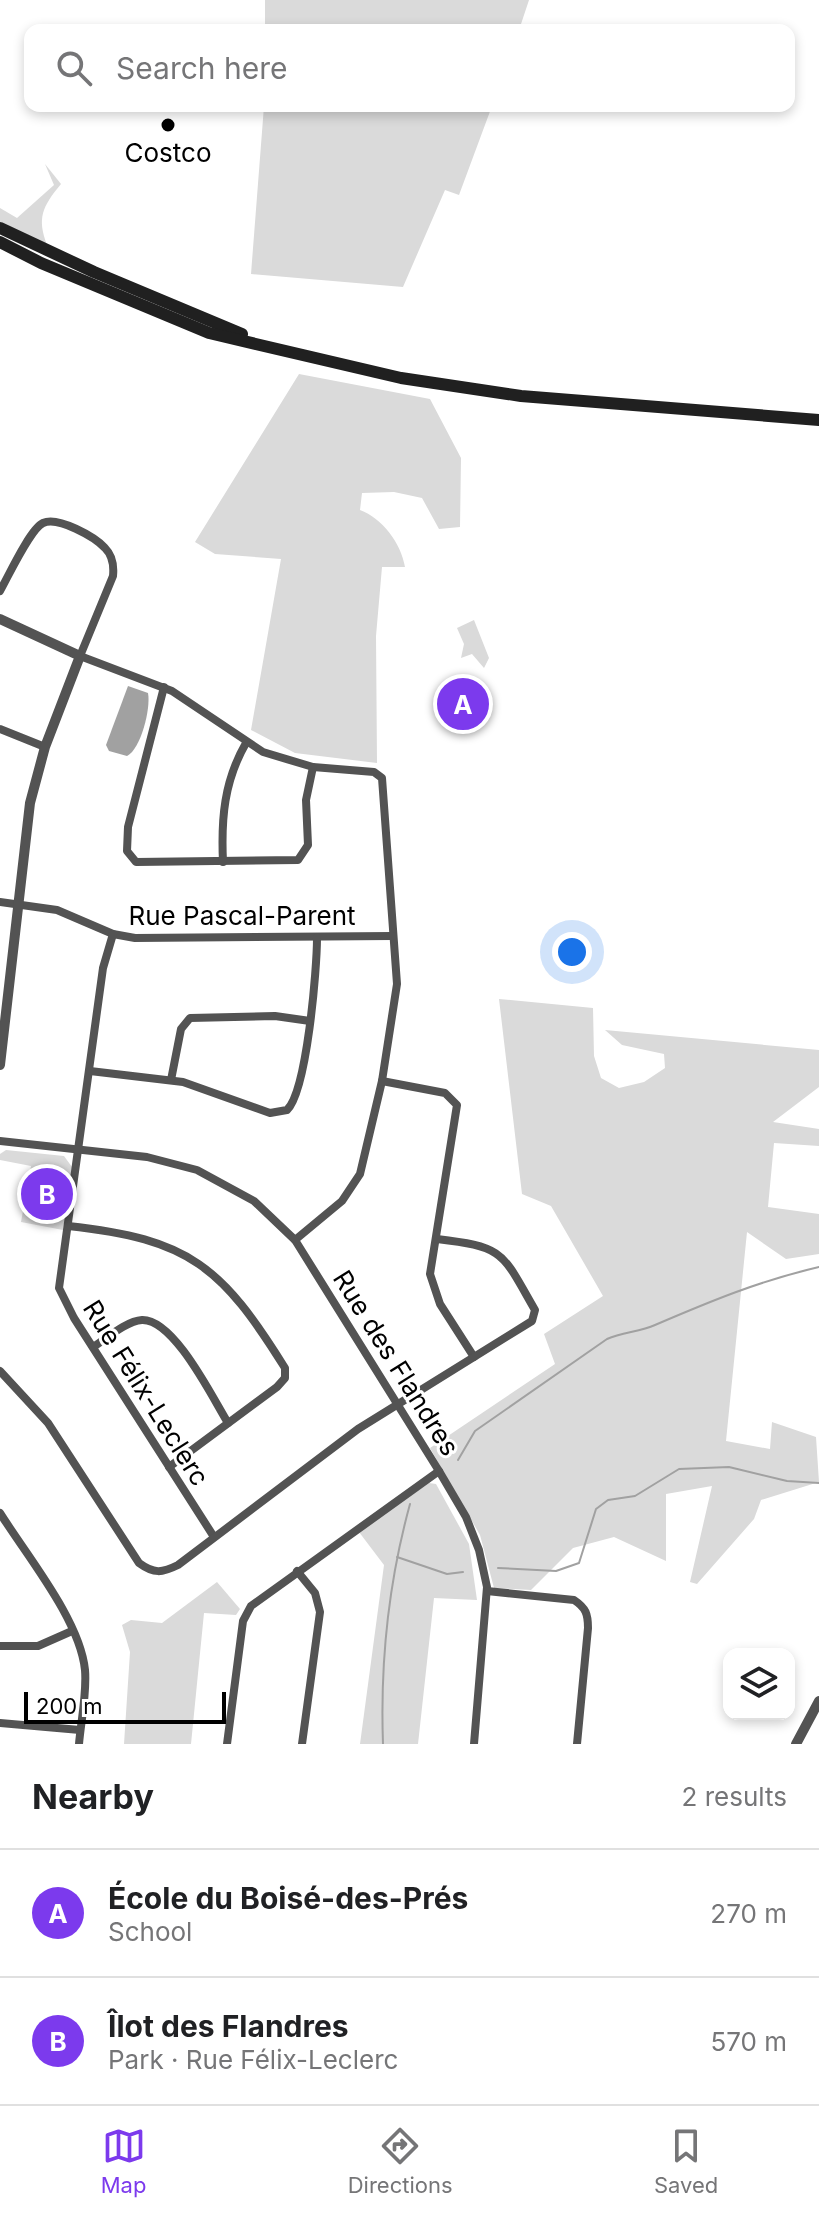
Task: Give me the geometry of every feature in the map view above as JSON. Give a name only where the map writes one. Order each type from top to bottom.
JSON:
[{"type":"main road","points":[[0,228],[177,309],[279,348]]},
{"type":"main road","points":[[0,242],[142,307],[209,333],[401,378],[521,396],[819,420]]},
{"type":"street","points":[[0,591],[44,522],[61,523],[105,547],[114,566],[113,576],[45,747],[30,803],[0,1065]]},
{"type":"street","points":[[0,619],[80,656],[164,687],[194,704],[246,743],[280,759],[313,767],[374,772],[381,776],[397,984],[382,1081],[360,1174],[342,1201],[295,1240]]},
{"type":"street","points":[[164,687],[128,827],[129,857],[142,864],[288,861],[303,856],[308,845],[306,800],[313,767]]},
{"type":"street","points":[[0,729],[45,747]]},
{"type":"street","points":[[223,862],[223,802],[232,770],[246,743]]},
{"type":"street","name":"Rue Pascal-Parent","points":[[0,902],[57,910],[113,934],[178,939],[393,936]]},
{"type":"street","name":"Rue Félix-Leclerc","points":[[113,934],[103,968],[59,1288],[214,1537]]},
{"type":"street","points":[[90,1071],[171,1080],[225,1094],[270,1113],[282,1112],[296,1097],[316,981],[317,938]]},
{"type":"street","points":[[171,1080],[181,1029],[190,1018],[275,1016],[310,1021]]},
{"type":"street","points":[[382,1081],[445,1093],[457,1105],[431,1264],[433,1287],[474,1357]]},
{"type":"street","name":"Rue des Flandres","points":[[0,1141],[147,1157],[197,1170],[254,1201],[295,1240],[399,1403],[475,1539],[487,1591],[474,1744]]},
{"type":"street","points":[[68,1226],[142,1239],[186,1255],[209,1270],[238,1297],[286,1373],[277,1387],[169,1467]]},
{"type":"street","points":[[0,1371],[48,1423],[139,1563],[151,1572],[163,1572],[399,1403],[532,1321],[536,1312],[498,1252],[437,1239]]},
{"type":"street","points":[[93,1347],[138,1320],[153,1321],[179,1344],[228,1423]]},
{"type":"street","points":[[227,1744],[245,1614],[297,1571],[439,1471]]},
{"type":"street","points":[[0,1513],[72,1631],[85,1670],[79,1744]]},
{"type":"street","points":[[297,1571],[315,1593],[320,1612],[302,1744]]},
{"type":"street","points":[[487,1591],[574,1600],[588,1615],[577,1744]]},
{"type":"street","points":[[0,1646],[38,1646],[72,1631]]},
{"type":"street","points":[[796,1744],[819,1701]]},
{"type":"street","points":[[0,1723],[80,1730]]},
{"type":"shaded area","points":[[265,0],[529,0],[521,24],[265,24]]},
{"type":"shaded area","points":[[264,112],[490,112],[459,195],[445,190],[403,287],[251,274]]},
{"type":"shaded area","points":[[45,164],[61,184],[43,213],[42,227],[47,245],[0,222],[0,208],[17,218],[54,185]]},
{"type":"shaded area","points":[[299,374],[430,399],[461,458],[460,527],[439,529],[422,498],[394,492],[362,493],[360,510],[376,519],[389,532],[405,567],[382,567],[376,636],[377,763],[295,753],[251,730],[281,559],[215,554],[195,542]]},
{"type":"shaded area","points":[[474,620],[489,658],[484,668],[472,654],[461,658],[464,644],[457,628]]},
{"type":"shaded area","points":[[128,686],[148,693],[149,700],[141,737],[127,756],[109,751],[106,745]]},
{"type":"shaded area","points":[[499,999],[593,1008],[594,1056],[601,1078],[619,1088],[644,1082],[665,1068],[664,1054],[622,1045],[605,1030],[819,1050],[819,1087],[773,1122],[819,1129],[819,1146],[774,1143],[768,1207],[819,1214],[819,1254],[786,1259],[747,1232],[726,1441],[770,1449],[772,1422],[816,1437],[819,1482],[761,1500],[754,1519],[697,1584],[690,1582],[712,1486],[666,1494],[666,1561],[614,1537],[573,1548],[531,1590],[494,1588],[480,1535],[430,1448],[555,1364],[544,1334],[603,1296],[551,1206],[522,1194]]},
{"type":"shaded area","points":[[6,1150],[64,1156],[72,1167],[63,1230],[21,1222],[31,1166],[0,1160],[0,1154]]},
{"type":"shaded area","points":[[429,1483],[436,1484],[469,1544],[477,1600],[434,1598],[418,1744],[360,1744],[384,1565],[359,1532]]},
{"type":"shaded area","points":[[217,1582],[240,1609],[236,1615],[204,1613],[191,1744],[124,1744],[130,1652],[122,1625],[131,1620],[162,1623]]},
{"type":"waterway","points":[[458,1460],[475,1431],[607,1339],[649,1327],[756,1285],[819,1267]]},
{"type":"waterway","points":[[498,1568],[556,1571],[579,1563],[596,1509],[608,1500],[635,1496],[679,1469],[729,1467],[787,1481],[819,1483]]},
{"type":"waterway","points":[[383,1744],[387,1623],[410,1504]]},
{"type":"waterway","points":[[397,1557],[447,1574],[463,1572]]},
{"type":"place","name":"Costco","points":[[168,125]]},
{"type":"place","name":"École du Boisé-des-Prés","points":[[463,704]]},
{"type":"place","name":"Îlot des Flandres","points":[[47,1194]]}]
